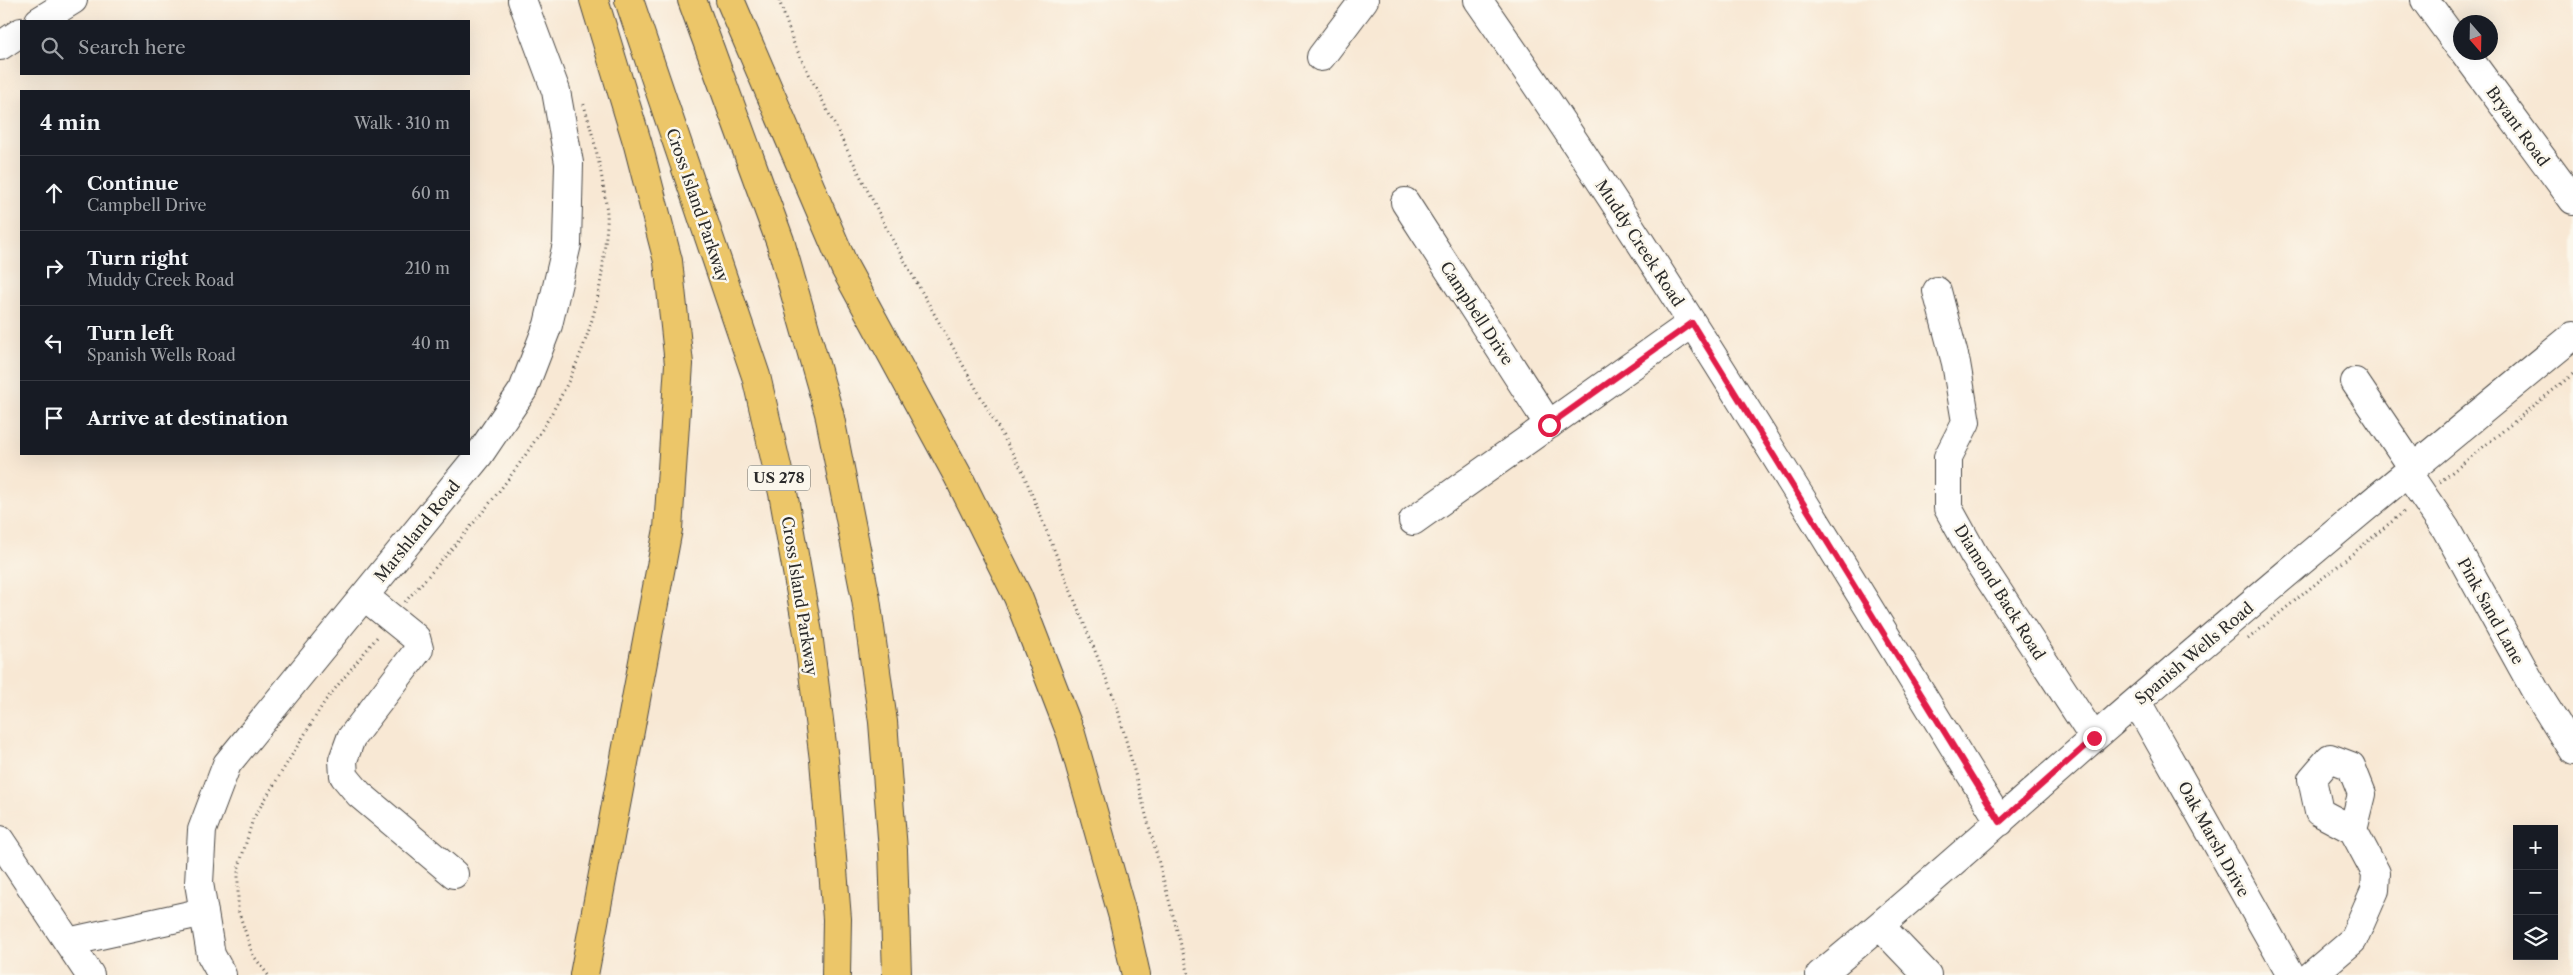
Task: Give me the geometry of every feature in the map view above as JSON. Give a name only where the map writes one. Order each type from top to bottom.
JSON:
[{"type":"highway","points":[[584,975],[668,529],[679,364],[668,261],[638,145],[594,0]]},
{"type":"highway","name":"Cross Island Parkway","points":[[629,0],[756,376],[783,493],[808,633],[824,760],[837,919],[836,975]]},
{"type":"highway","points":[[692,0],[780,241],[829,413],[866,599],[883,722],[893,850],[897,975]]},
{"type":"highway","points":[[730,0],[846,268],[958,476],[1018,596],[1071,734],[1123,917],[1136,975]]},
{"type":"street","points":[[41,20],[73,0]]},
{"type":"street","name":"Marshland Road","points":[[222,975],[212,955],[199,883],[202,830],[227,764],[490,439],[523,390],[548,325],[567,244],[569,163],[556,91],[522,0]]},
{"type":"street","points":[[1321,57],[1364,0]]},
{"type":"street","name":"Muddy Creek Road","points":[[1478,0],[1555,110],[1692,323],[2000,822]]},
{"type":"street","points":[[2425,0],[2453,38]]},
{"type":"street","points":[[0,46],[20,33]]},
{"type":"street","name":"Bryant Road","points":[[2470,60],[2573,200]]},
{"type":"street","name":"Campbell Drive","points":[[1405,202],[1549,425]]},
{"type":"street","name":"Diamond Back Road","points":[[1937,290],[1956,363],[1966,422],[1948,457],[1948,508],[1974,555],[2094,738]]},
{"type":"street","points":[[1413,521],[1692,323]]},
{"type":"street","name":"Spanish Wells Road","points":[[1820,975],[1880,926],[2094,738],[2410,470],[2573,336]]},
{"type":"street","name":"Pink Sand Lane","points":[[2355,382],[2446,529],[2536,692],[2573,751]]},
{"type":"street","points":[[364,596],[416,638],[418,649],[351,738],[343,760],[344,776],[359,794],[454,874]]},
{"type":"street","name":"Oak Marsh Drive","points":[[2137,702],[2291,975]]},
{"type":"street","points":[[2312,975],[2353,940],[2375,890],[2376,872],[2353,830]]},
{"type":"street","points":[[0,840],[90,975]]},
{"type":"street","points":[[68,942],[204,912]]},
{"type":"street","points":[[1880,926],[1928,975]]},
{"type":"path","points":[[779,0],[794,44],[891,237],[1022,470],[1116,703],[1189,975]]},
{"type":"path","points":[[2240,646],[2573,374]]},
{"type":"route","points":[[1549,425],[1692,323],[2000,822],[2094,738]]}]
